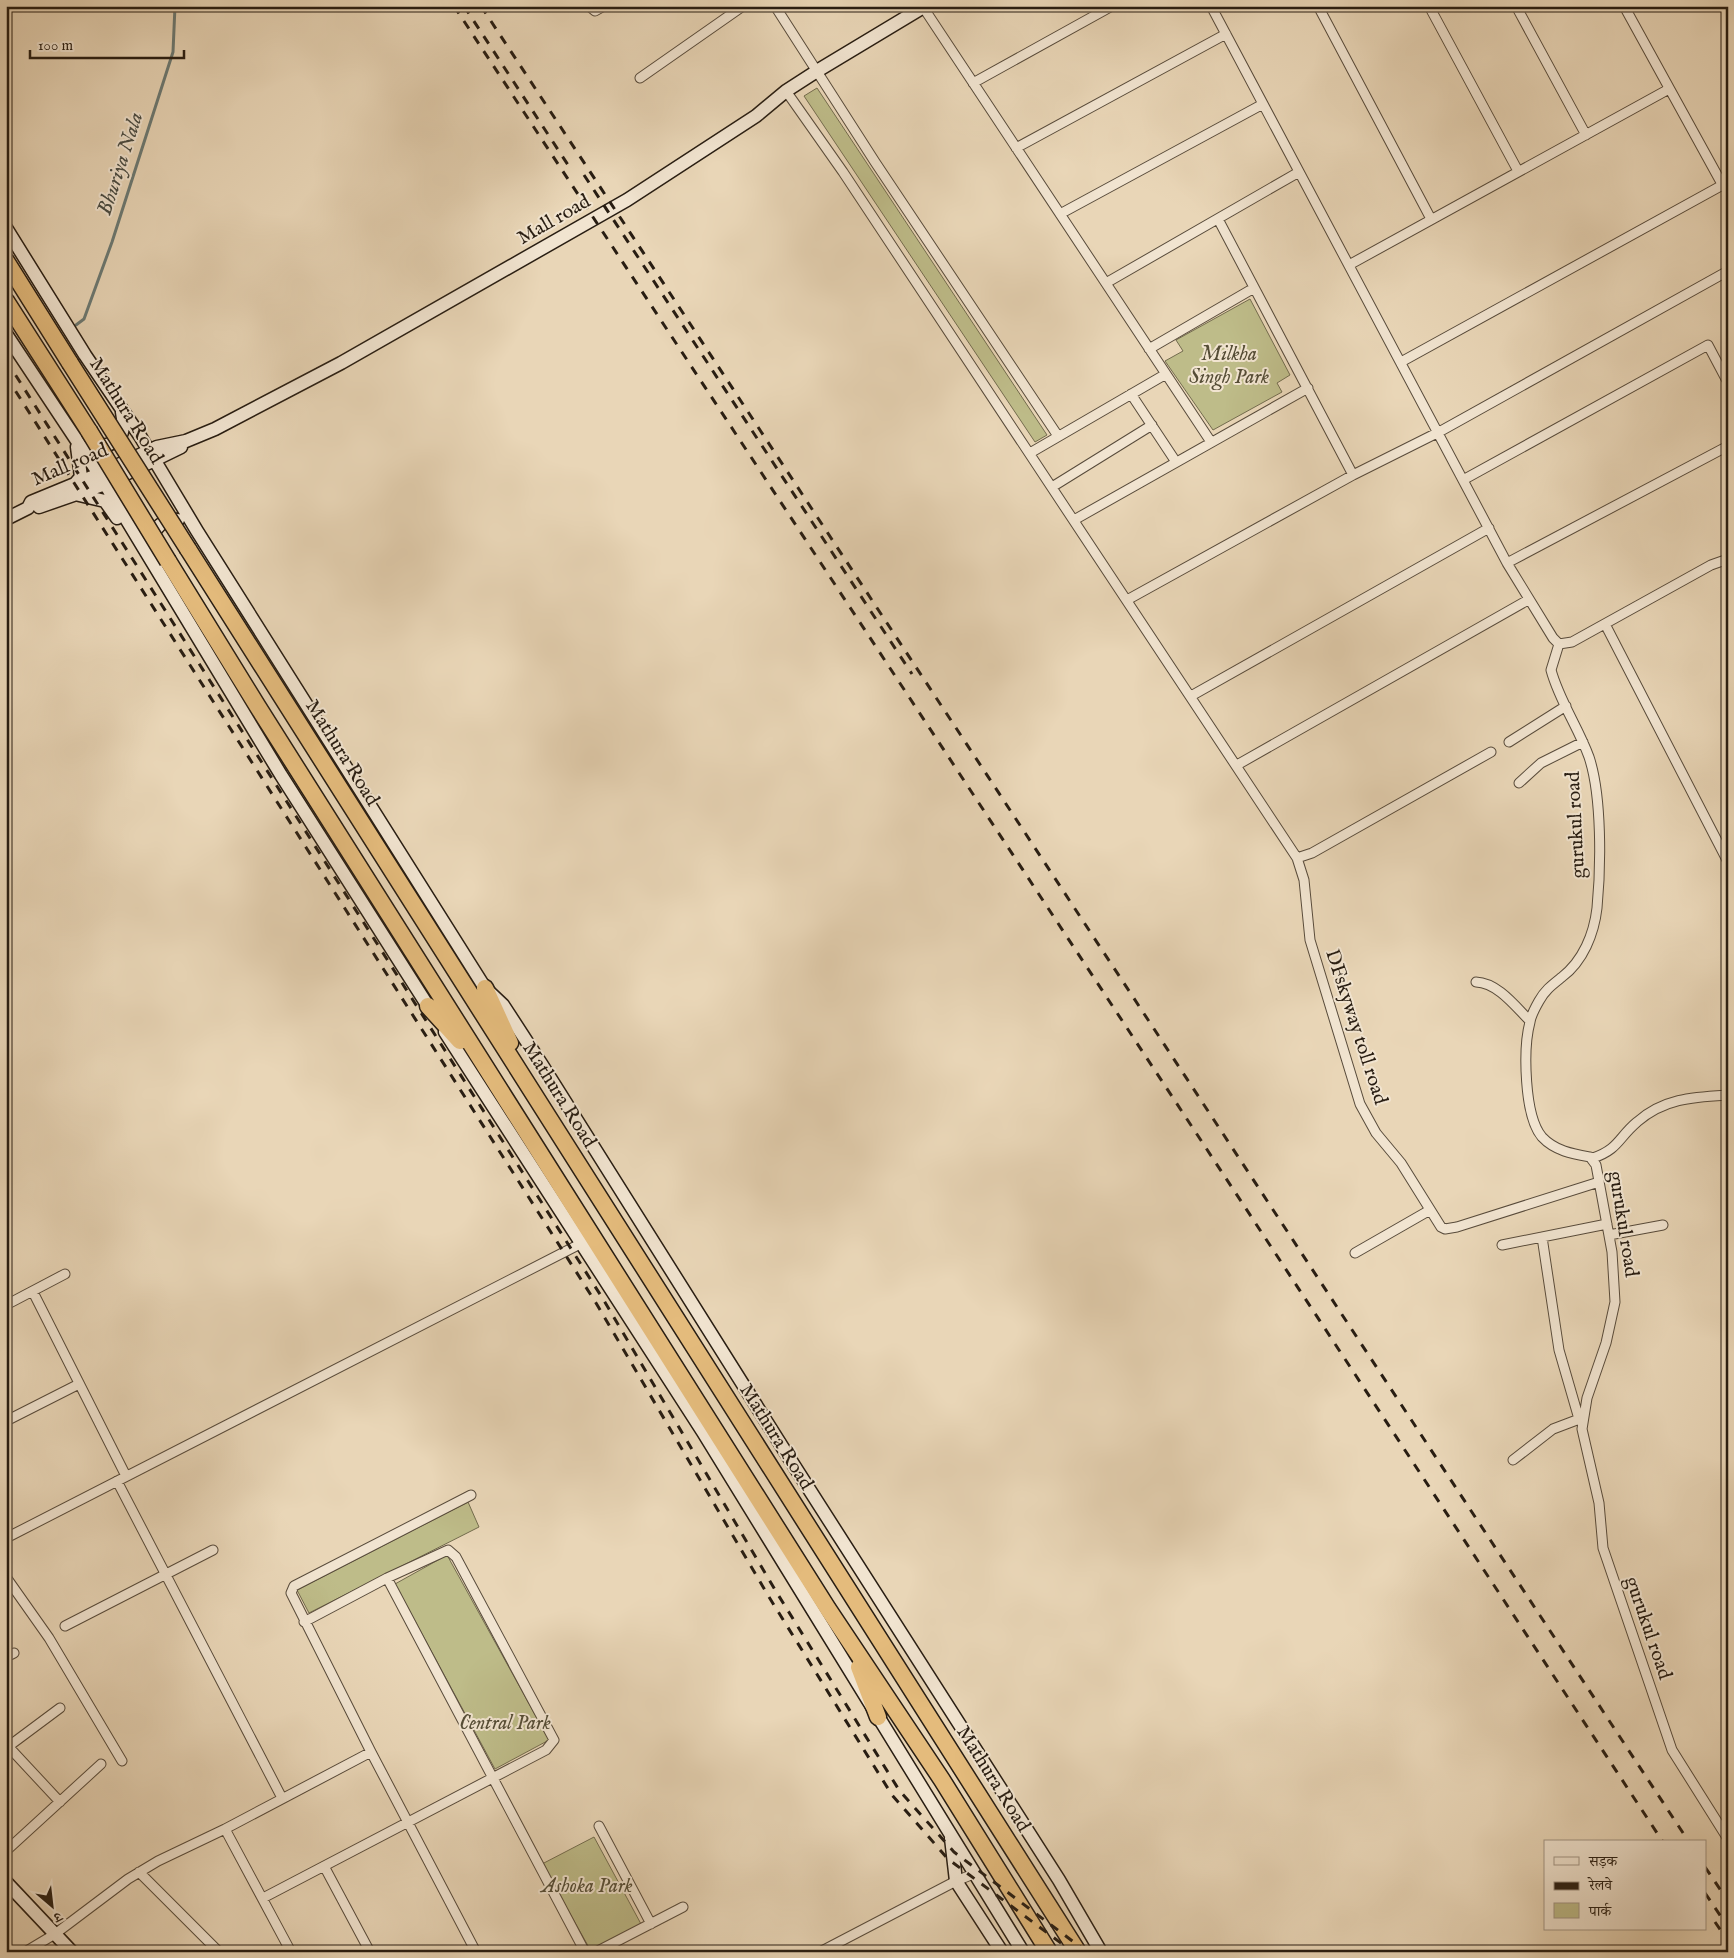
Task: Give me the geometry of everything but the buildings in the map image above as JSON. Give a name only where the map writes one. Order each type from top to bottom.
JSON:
[{"type":"highway","name":"Mathura Road","points":[[6,261],[479,993],[525,1081],[1078,1952]]},
{"type":"highway","name":"Mathura Road","points":[[6,301],[89,431],[258,707],[450,1011],[849,1641],[942,1780],[1049,1952]]},
{"type":"highway","points":[[428,1006],[489,1072]]},
{"type":"highway","points":[[849,1641],[878,1717]]},
{"type":"main road","name":"Mall road","points":[[6,519],[28,508],[35,509],[75,489],[154,455],[180,448],[186,441],[215,429],[341,363],[627,200],[756,116],[786,91],[924,7]]},
{"type":"main road","points":[[6,228],[84,355],[154,455],[246,595],[285,672]]},
{"type":"main road","points":[[6,334],[102,479],[282,775],[428,1006],[582,1242],[760,1523],[1023,1952]]},
{"type":"main road","points":[[72,434],[91,446],[113,444],[122,434],[124,425],[122,410]]},
{"type":"main road","points":[[72,434],[80,454],[81,465],[81,477],[75,489],[105,500],[173,610],[197,635]]},
{"type":"main road","points":[[154,455],[197,531],[285,672],[479,993],[502,1005],[542,1064],[792,1464],[1059,1880],[1101,1952]]},
{"type":"main road","points":[[153,562],[150,540],[162,523],[174,519],[184,522],[197,531]]},
{"type":"main road","points":[[951,1833],[956,1881],[1002,1952]]},
{"type":"main road","points":[[6,1882],[72,1952]]},
{"type":"street","points":[[588,6],[595,11],[604,6]]},
{"type":"street","points":[[640,78],[743,6]]},
{"type":"street","points":[[776,6],[1058,436]]},
{"type":"street","points":[[973,83],[1112,6]]},
{"type":"street","points":[[1211,6],[1439,432],[1507,564],[1553,638],[1559,644],[1572,642],[1711,565],[1728,559]]},
{"type":"street","points":[[1318,6],[1431,219]]},
{"type":"street","points":[[1429,6],[1518,171]]},
{"type":"street","points":[[1516,6],[1586,134]]},
{"type":"street","points":[[1401,362],[1725,183],[1669,88],[1624,6]]},
{"type":"street","points":[[924,7],[1211,442]]},
{"type":"street","points":[[1016,148],[1226,34]]},
{"type":"street","points":[[1349,264],[1669,88]]},
{"type":"street","name":"DFskyway toll road","points":[[786,91],[803,113],[1297,858],[1304,880],[1310,940],[1360,1104],[1376,1133],[1401,1163],[1441,1227],[1445,1230],[1457,1227],[1599,1182]]},
{"type":"street","points":[[1060,214],[1263,104]]},
{"type":"street","points":[[1106,283],[1299,172]]},
{"type":"street","points":[[1218,219],[1353,475]]},
{"type":"street","points":[[1127,600],[1353,475],[1439,432],[1728,271]]},
{"type":"street","points":[[1149,349],[1254,288]]},
{"type":"street","points":[[1463,480],[1708,345],[1726,380]]},
{"type":"street","points":[[1030,454],[1166,374]]},
{"type":"street","points":[[1074,520],[1308,388]]},
{"type":"street","points":[[1131,394],[1176,462]]},
{"type":"street","points":[[1052,487],[1152,425]]},
{"type":"street","points":[[1507,564],[1728,446]]},
{"type":"street","points":[[1191,696],[1488,528]]},
{"type":"street","points":[[1237,765],[1528,600]]},
{"type":"street","points":[[1605,624],[1727,860]]},
{"type":"street","name":"gurukul road","points":[[1559,644],[1551,670],[1592,767],[1596,792],[1598,879],[1593,927],[1581,957],[1569,971],[1543,993],[1530,1021],[1526,1048],[1532,1112],[1541,1136],[1558,1149],[1593,1158],[1615,1273],[1612,1322],[1581,1418],[1583,1436],[1599,1503],[1603,1548],[1643,1662],[1665,1734],[1681,1766],[1728,1839]]},
{"type":"street","points":[[1508,742],[1566,706]]},
{"type":"street","points":[[1519,783],[1541,764],[1583,742]]},
{"type":"street","points":[[1297,858],[1312,853],[1491,752]]},
{"type":"street","points":[[1476,982],[1490,984],[1530,1021]]},
{"type":"street","points":[[1593,1158],[1611,1151],[1636,1122],[1662,1105],[1680,1098],[1728,1095]]},
{"type":"street","points":[[1355,1253],[1430,1210]]},
{"type":"street","points":[[1502,1245],[1607,1224]]},
{"type":"street","points":[[1609,1234],[1663,1225]]},
{"type":"street","points":[[1513,1460],[1545,1434],[1581,1418],[1559,1350],[1542,1237]]},
{"type":"street","points":[[10,1536],[582,1242]]},
{"type":"street","points":[[6,1305],[65,1274]]},
{"type":"street","points":[[32,1292],[79,1384],[166,1574],[282,1798]]},
{"type":"street","points":[[6,1421],[79,1384]]},
{"type":"street","points":[[471,1495],[291,1588],[292,1598],[370,1752],[476,1952]]},
{"type":"street","points":[[65,1626],[213,1550]]},
{"type":"street","points":[[263,1898],[493,1778],[550,1747],[554,1740],[451,1552],[444,1550],[304,1622]]},
{"type":"street","points":[[6,1576],[49,1638],[122,1762]]},
{"type":"street","points":[[387,1578],[585,1952]]},
{"type":"street","points":[[60,1708],[8,1745],[60,1802]]},
{"type":"street","points":[[25,1952],[55,1934],[139,1872],[370,1752]]},
{"type":"street","points":[[6,1851],[101,1764]]},
{"type":"street","points":[[599,1826],[651,1924]]},
{"type":"street","points":[[225,1829],[291,1952]]},
{"type":"street","points":[[324,1866],[370,1952]]},
{"type":"street","points":[[139,1872],[219,1952]]},
{"type":"street","points":[[820,1952],[956,1881],[976,1873]]},
{"type":"street","points":[[596,1952],[683,1907]]},
{"type":"green space","points":[[817,88],[1047,435],[1035,442],[804,96]]},
{"type":"green space","name":"Milkha Singh Park","points":[[1250,299],[1290,375],[1277,383],[1282,392],[1213,430],[1165,361],[1183,351],[1176,340]]},
{"type":"green space","points":[[468,1502],[479,1527],[309,1613],[297,1590]]},
{"type":"green space","name":"Central Park","points":[[447,1555],[549,1740],[495,1769],[395,1584]]},
{"type":"green space","name":"Ashoka Park","points":[[594,1837],[641,1924],[591,1951],[542,1864]]},
{"type":"waterway","name":"Bhuriya Nala","points":[[76,325],[84,319],[112,242],[173,52],[175,6]]},
{"type":"railway","points":[[454,6],[1662,1840]]},
{"type":"railway","points":[[464,6],[572,171]]},
{"type":"railway","points":[[481,6],[1688,1840]]},
{"type":"railway","points":[[584,175],[912,674]]},
{"type":"railway","points":[[6,360],[603,1299],[777,1593],[899,1790],[954,1852],[1087,1952]]},
{"type":"railway","points":[[6,376],[596,1303],[769,1597],[892,1795],[948,1859],[1073,1952]]},
{"type":"railway","points":[[1706,1868],[1728,1901]]},
{"type":"railway","points":[[1706,1894],[1728,1927]]},
{"type":"railway","points":[[1715,1922],[1728,1941]]}]
